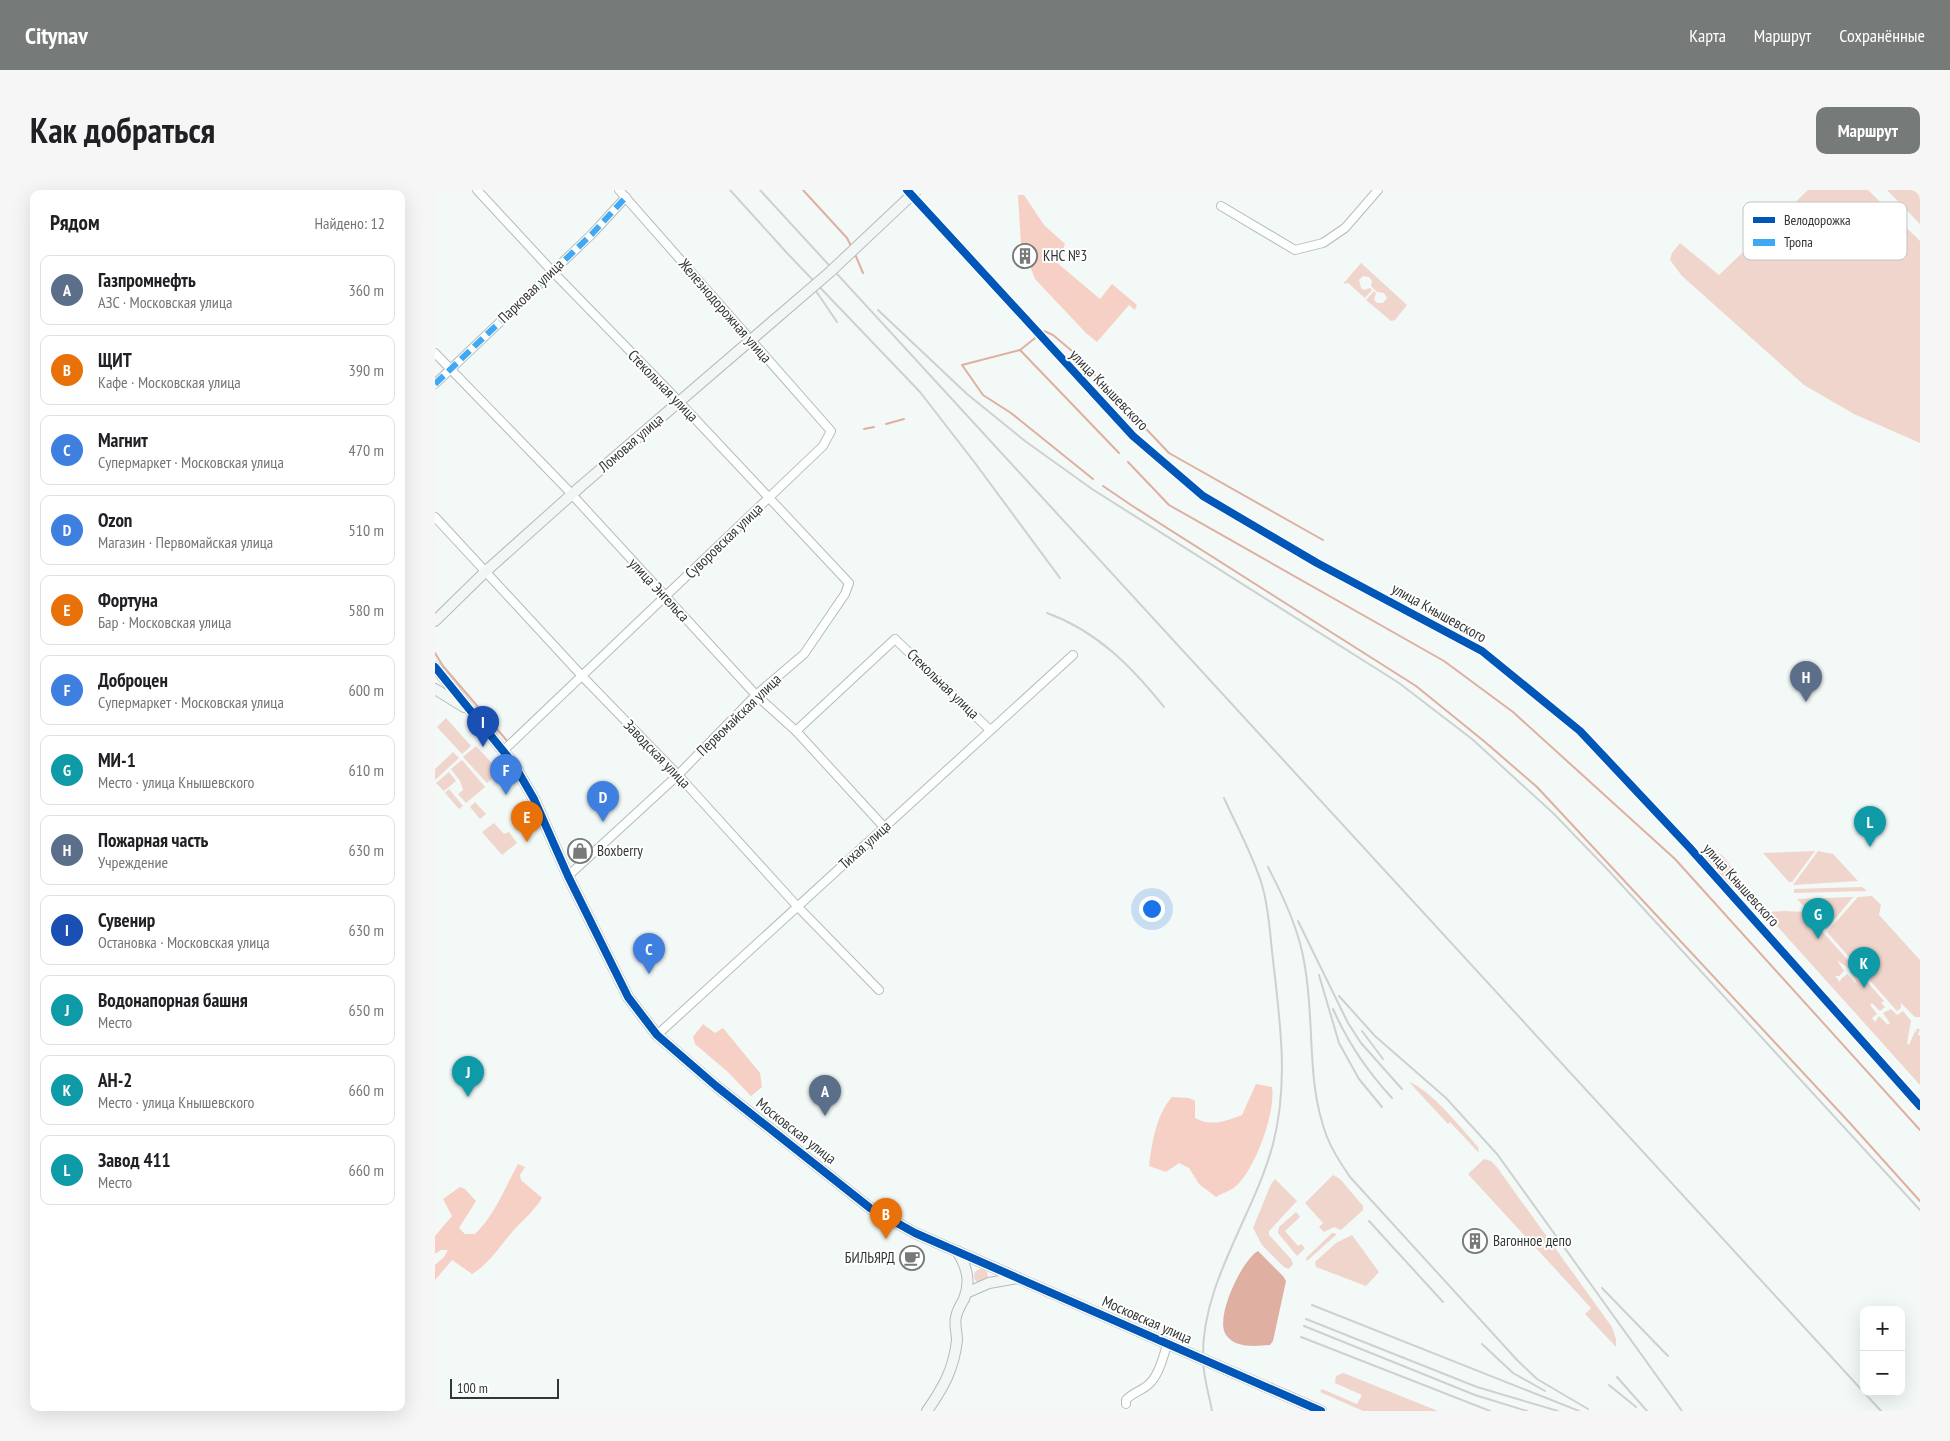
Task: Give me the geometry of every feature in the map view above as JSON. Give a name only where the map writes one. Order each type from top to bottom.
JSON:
[{"type":"street","name":"Стекольная улица","points":[[477,190],[849,583]]},
{"type":"street","name":"Железнодорожная улица","points":[[619,190],[831,431]]},
{"type":"street","name":"улица Кнышевского","points":[[907,190],[1133,436],[1203,496],[1317,563],[1482,651],[1580,731],[1689,847],[1920,1106]]},
{"type":"street","name":"Ломовая улица","points":[[435,620],[485,572],[576,491],[830,272],[917,190]]},
{"type":"street","points":[[1221,206],[1295,250],[1323,243],[1345,228],[1378,190]]},
{"type":"street","name":"Парковая улица","points":[[435,384],[592,234],[626,197]]},
{"type":"street","name":"улица Энгельса","points":[[435,352],[451,370],[576,491],[665,597],[756,695],[796,732],[884,827]]},
{"type":"street","name":"Суворовская улица","points":[[504,750],[823,446],[831,431]]},
{"type":"street","name":"Заводская улица","points":[[435,517],[582,676],[678,775],[797,906],[879,990]]},
{"type":"street","name":"Первомайская улица","points":[[569,876],[678,775],[756,695],[804,654],[845,594],[849,583]]},
{"type":"street","name":"Стекольная улица","points":[[796,732],[895,639],[990,730]]},
{"type":"street","name":"Тихая улица","points":[[657,1035],[1073,655]]},
{"type":"street","name":"Московская улица","points":[[435,668],[504,750],[534,799],[628,998],[657,1035],[716,1086],[869,1208],[915,1233],[1321,1411]]},
{"type":"street","name":"Московская улица","points":[[435,689],[471,712]]},
{"type":"street","points":[[927,1411],[949,1376],[957,1338],[956,1317],[966,1293],[969,1278],[963,1261],[956,1250]]},
{"type":"street","points":[[989,1283],[992,1280],[993,1266]]},
{"type":"street","points":[[966,1293],[989,1283],[1019,1278]]},
{"type":"street","points":[[1126,1404],[1126,1400],[1130,1395],[1149,1384],[1161,1365],[1167,1345]]},
{"type":"shaded area","points":[[1808,190],[1868,190],[1880,202],[1795,202]]},
{"type":"shaded area","points":[[1887,190],[1920,190],[1920,224],[1907,211],[1907,202],[1899,202]]},
{"type":"shaded area","points":[[1018,195],[1024,195],[1044,225],[1065,244],[1055,261],[1100,299],[1112,284],[1137,305],[1135,310],[1129,305],[1097,342],[1086,333],[1035,279],[1031,269],[1036,254],[1035,248],[1021,245]]},
{"type":"shaded area","points":[[1907,228],[1920,241],[1920,443],[1854,414],[1804,385],[1682,276],[1670,260],[1672,253],[1680,243],[1719,275],[1743,252],[1743,260],[1907,260]]},
{"type":"shaded area","points":[[1361,263],[1407,305],[1395,320],[1391,321],[1366,300],[1374,291],[1376,293],[1374,300],[1377,303],[1383,303],[1387,298],[1384,293],[1377,292],[1371,286],[1372,281],[1369,277],[1363,276],[1359,280],[1361,288],[1364,290],[1370,288],[1372,290],[1365,298],[1348,283],[1343,284]]},
{"type":"shaded area","points":[[446,718],[471,746],[462,754],[437,727]]},
{"type":"shaded area","points":[[476,746],[500,772],[487,783],[463,757]]},
{"type":"shaded area","points":[[453,752],[459,758],[435,780],[435,769]]},
{"type":"shaded area","points":[[462,760],[485,787],[466,803],[458,794],[463,790],[460,781],[451,769]]},
{"type":"shaded area","points":[[449,772],[456,781],[444,791],[436,783]]},
{"type":"shaded area","points":[[449,789],[463,806],[459,809],[445,793]]},
{"type":"shaded area","points":[[475,802],[486,814],[480,819],[470,807]]},
{"type":"shaded area","points":[[494,823],[504,834],[509,832],[517,843],[502,855],[482,832]]},
{"type":"shaded area","points":[[1712,851],[1722,855],[1737,874],[1737,884],[1731,888],[1704,858],[1707,852]]},
{"type":"shaded area","points":[[1815,851],[1792,882],[1789,882],[1763,853]]},
{"type":"shaded area","points":[[1818,851],[1833,854],[1858,881],[1793,885]]},
{"type":"shaded area","points":[[1862,887],[1867,891],[1794,893],[1794,889]]},
{"type":"shaded area","points":[[1872,896],[1881,905],[1879,915],[1920,960],[1920,1017],[1915,1017],[1901,1003],[1901,1008],[1897,1011],[1827,932],[1858,897]]},
{"type":"shaded area","points":[[1853,897],[1826,930],[1797,899]]},
{"type":"shaded area","points":[[1769,912],[1805,912],[1853,966],[1848,968],[1837,960],[1844,971],[1839,976],[1835,976],[1840,982],[1847,974],[1857,984],[1851,971],[1854,967],[1884,1001],[1881,1003],[1885,1007],[1880,1011],[1872,1003],[1870,1005],[1877,1014],[1872,1018],[1875,1022],[1879,1016],[1888,1025],[1890,1023],[1883,1013],[1891,1009],[1897,1015],[1903,1011],[1911,1021],[1907,1043],[1909,1045],[1915,1031],[1917,1032],[1918,1028],[1920,1030],[1918,1034],[1920,1036],[1920,1085],[1777,926]]},
{"type":"shaded area","points":[[703,1024],[715,1033],[723,1028],[760,1073],[762,1087],[751,1096],[728,1072],[695,1044],[693,1037]]},
{"type":"shaded area","points":[[1409,1082],[1427,1093],[1446,1111],[1478,1147],[1479,1153],[1450,1122],[1448,1124]]},
{"type":"shaded area","points":[[1256,1084],[1272,1087],[1271,1111],[1257,1154],[1243,1178],[1234,1188],[1216,1197],[1199,1184],[1189,1168],[1179,1163],[1166,1172],[1149,1166],[1158,1121],[1172,1097],[1189,1098],[1195,1101],[1195,1118],[1213,1123],[1242,1115]]},
{"type":"shaded area","points":[[1484,1159],[1491,1161],[1496,1166],[1612,1327],[1616,1339],[1616,1347],[1585,1314],[1591,1308],[1468,1174]]},
{"type":"shaded area","points":[[518,1164],[525,1167],[520,1175],[521,1180],[542,1198],[539,1203],[478,1270],[472,1274],[452,1260],[435,1280],[435,1265],[444,1257],[448,1250],[441,1250],[435,1254],[435,1236],[452,1216],[443,1199],[460,1187],[465,1189],[476,1201],[459,1228],[465,1234],[475,1234],[489,1218]]},
{"type":"shaded area","points":[[1333,1175],[1340,1179],[1363,1206],[1363,1210],[1341,1230],[1334,1227],[1324,1232],[1319,1227],[1323,1223],[1305,1203]]},
{"type":"shaded area","points":[[1275,1179],[1297,1201],[1269,1231],[1269,1235],[1291,1259],[1293,1264],[1289,1269],[1284,1267],[1262,1245],[1253,1228],[1271,1184]]},
{"type":"shaded area","points":[[1296,1212],[1300,1217],[1285,1231],[1298,1246],[1301,1244],[1305,1248],[1297,1256],[1278,1233],[1279,1227]]},
{"type":"shaded area","points":[[1332,1233],[1336,1235],[1307,1261],[1306,1258]]},
{"type":"shaded area","points":[[1352,1235],[1379,1272],[1366,1286],[1316,1267],[1315,1262],[1336,1243]]},
{"type":"shaded area","points":[[1258,1251],[1286,1281],[1273,1341],[1270,1345],[1246,1346],[1235,1343],[1226,1335],[1223,1327],[1224,1316],[1231,1290],[1245,1266]]},
{"type":"shaded area","points":[[978,1269],[984,1269],[988,1276],[984,1283],[978,1283],[974,1279],[974,1273]]},
{"type":"shaded area","points":[[1343,1373],[1438,1411],[1363,1411],[1320,1392],[1322,1389],[1357,1404],[1362,1395],[1335,1383],[1336,1376]]},
{"type":"waterway","points":[[803,190],[847,238],[851,246]]},
{"type":"waterway","points":[[855,254],[863,273]]},
{"type":"waterway","points":[[1042,332],[1053,335],[1072,351],[1169,453],[1323,540]]},
{"type":"waterway","points":[[1039,335],[1020,350],[962,365],[983,395],[1011,413],[1093,479]]},
{"type":"waterway","points":[[1020,350],[1119,453]]},
{"type":"waterway","points":[[886,424],[904,419]]},
{"type":"waterway","points":[[864,429],[874,427]]},
{"type":"waterway","points":[[1128,462],[1169,505],[1444,661],[1513,712],[1675,859],[1920,1130]]},
{"type":"waterway","points":[[1103,486],[1416,686],[1537,787],[1920,1201]]},
{"type":"waterway","points":[[435,653],[443,666],[508,742]]},
{"type":"railway","points":[[730,190],[787,253],[920,392],[1060,578]]},
{"type":"railway","points":[[760,190],[1881,1411]]},
{"type":"railway","points":[[816,291],[837,322]]},
{"type":"railway","points":[[878,310],[967,394],[1025,441],[1092,489],[1399,683],[1472,739],[1553,813],[1608,870],[1920,1210]]},
{"type":"railway","points":[[1047,613],[1098,640],[1126,664],[1164,707]]},
{"type":"railway","points":[[1212,1411],[1203,1365],[1205,1331],[1210,1303],[1230,1250],[1254,1197],[1273,1144],[1278,1121],[1282,1075],[1278,1006],[1264,894],[1245,841],[1224,798]]},
{"type":"railway","points":[[1268,867],[1291,916],[1303,954],[1308,988],[1316,1096],[1320,1117],[1337,1158],[1350,1177],[1518,1361],[1537,1379],[1588,1409]]},
{"type":"railway","points":[[1298,921],[1348,1023],[1361,1043],[1402,1089]]},
{"type":"railway","points":[[1319,975],[1339,1043],[1359,1079],[1382,1107]]},
{"type":"railway","points":[[1339,996],[1375,1036],[1446,1098],[1497,1154],[1682,1411]]},
{"type":"railway","points":[[1333,1009],[1359,1056],[1392,1098]]},
{"type":"railway","points":[[1362,1031],[1383,1059]]},
{"type":"railway","points":[[1369,1221],[1443,1302]]},
{"type":"railway","points":[[1602,1288],[1668,1356]]},
{"type":"railway","points":[[1312,1305],[1579,1411]]},
{"type":"railway","points":[[1306,1319],[1477,1387],[1558,1411]]},
{"type":"railway","points":[[1304,1326],[1475,1395],[1527,1411]]},
{"type":"railway","points":[[1301,1337],[1490,1411]]},
{"type":"railway","points":[[1482,1344],[1513,1373],[1545,1391]]},
{"type":"railway","points":[[1617,1377],[1647,1411]]},
{"type":"railway","points":[[1609,1385],[1636,1407]]},
{"type":"marked path","points":[[435,384],[592,234],[626,197]]},
{"type":"cycle path","points":[[907,190],[1133,436],[1203,496],[1317,563],[1482,651],[1580,731],[1689,847],[1920,1106]]},
{"type":"cycle path","points":[[435,667],[513,763],[534,799],[568,876],[628,997],[657,1035],[716,1086],[870,1208],[915,1233],[1321,1411]]},
{"type":"place","name":"КНС №3","points":[[1025,256]]},
{"type":"place","name":"Пожарная часть","points":[[1806,702]]},
{"type":"place","name":"Сувенир","points":[[483,747]]},
{"type":"place","name":"Доброцен","points":[[506,795]]},
{"type":"place","name":"Ozon","points":[[603,822]]},
{"type":"place","name":"Фортуна","points":[[527,842]]},
{"type":"place","name":"Завод 411","points":[[1870,847]]},
{"type":"place","name":"Boxberry","points":[[580,851]]},
{"type":"place","name":"МИ-1","points":[[1818,939]]},
{"type":"place","name":"Магнит","points":[[649,974]]},
{"type":"place","name":"АН-2","points":[[1864,988]]},
{"type":"place","name":"Водонапорная башня","points":[[468,1097]]},
{"type":"place","name":"Газпромнефть","points":[[825,1116]]},
{"type":"place","name":"ЩИТ","points":[[886,1239]]},
{"type":"place","name":"Вагонное депо","points":[[1475,1241]]},
{"type":"place","name":"БИЛЬЯРД","points":[[912,1258]]}]
